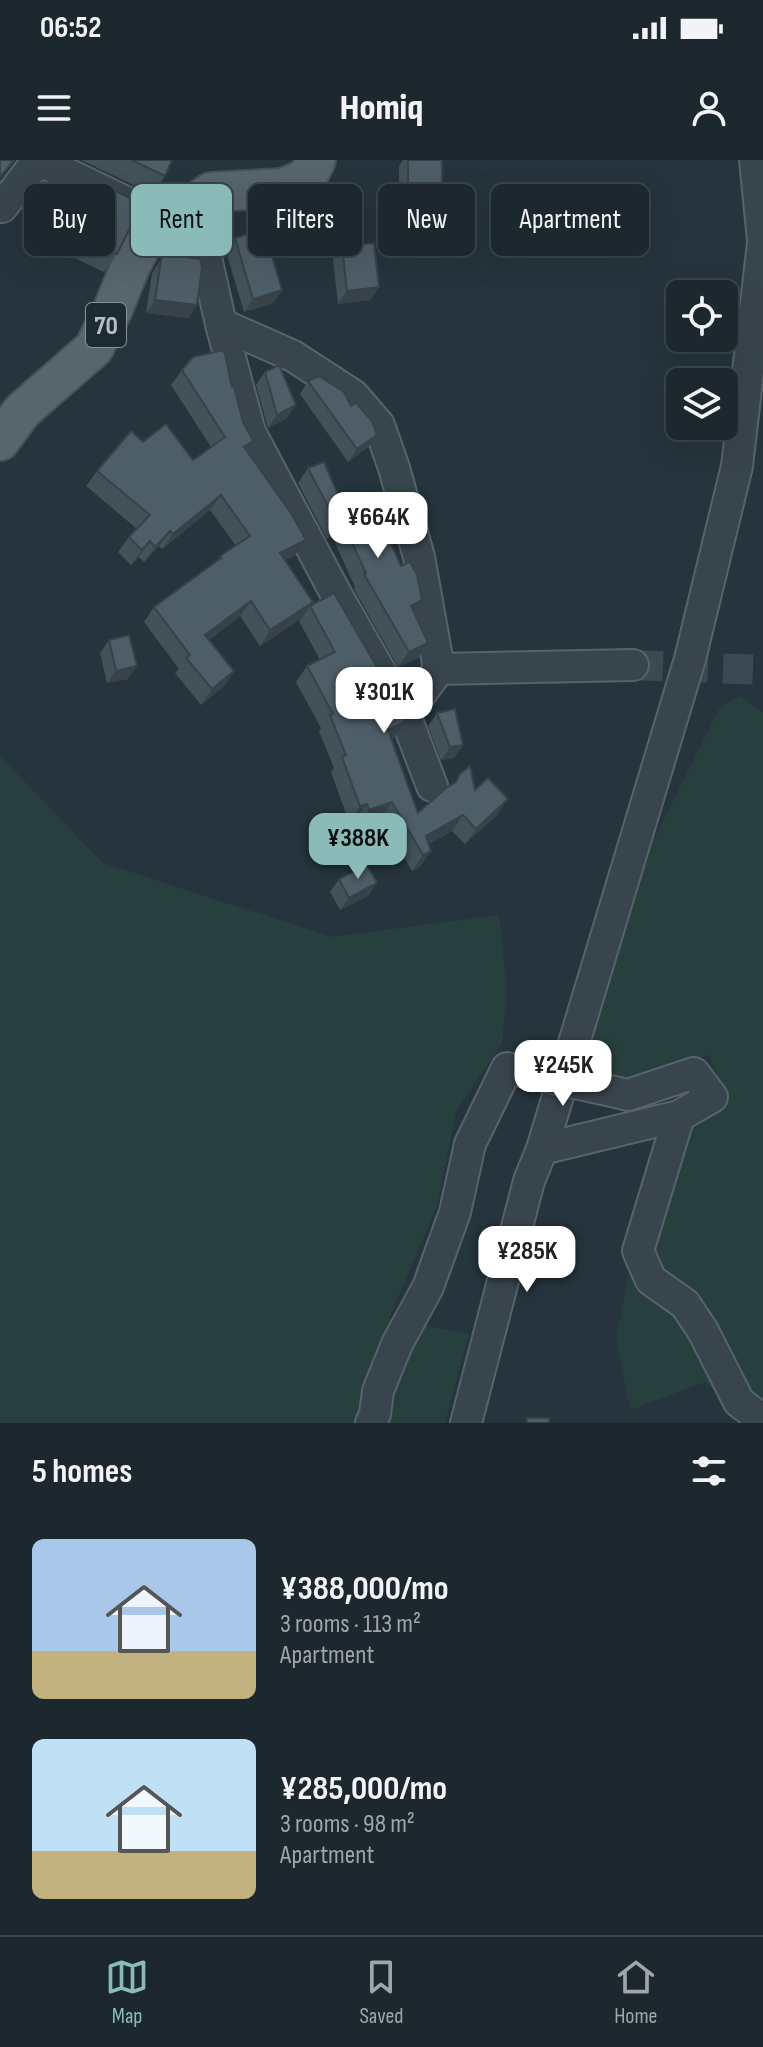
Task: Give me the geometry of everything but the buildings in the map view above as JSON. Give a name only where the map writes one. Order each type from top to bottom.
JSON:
[{"type":"main road","points":[[232,191],[283,188],[307,178],[316,160]]},
{"type":"main road","name":"70","points":[[0,441],[22,411],[94,348],[136,256]]},
{"type":"street","points":[[466,1423],[529,1181],[542,1149],[690,659],[737,466],[763,242],[755,160]]},
{"type":"street","points":[[0,207],[32,168],[45,163],[131,204]]},
{"type":"street","points":[[206,256],[250,432],[405,715],[432,786]]},
{"type":"street","points":[[221,324],[293,356],[353,395],[379,425],[419,557],[439,669],[405,715]]},
{"type":"street","points":[[439,669],[633,665]]},
{"type":"street","points":[[371,1423],[378,1391],[397,1344],[428,1287],[455,1212],[470,1144],[507,1068],[628,1095],[694,1073],[712,1097],[679,1116],[542,1149]]},
{"type":"street","points":[[679,1116],[638,1251],[651,1280],[685,1304],[703,1331],[739,1402],[763,1420]]},
{"type":"green space","points":[[739,696],[763,712],[763,1415],[725,1400],[705,1382],[630,1410],[616,1338],[654,1153],[681,1165],[681,1136],[722,1092],[710,1055],[632,1080],[583,1070],[653,841],[719,709]]},
{"type":"green space","points":[[0,756],[103,863],[332,937],[499,915],[507,991],[502,1043],[456,1112],[438,1203],[389,1319],[469,1334],[445,1423],[0,1423]]},
{"type":"tunnel","points":[[633,665],[763,670]]}]
